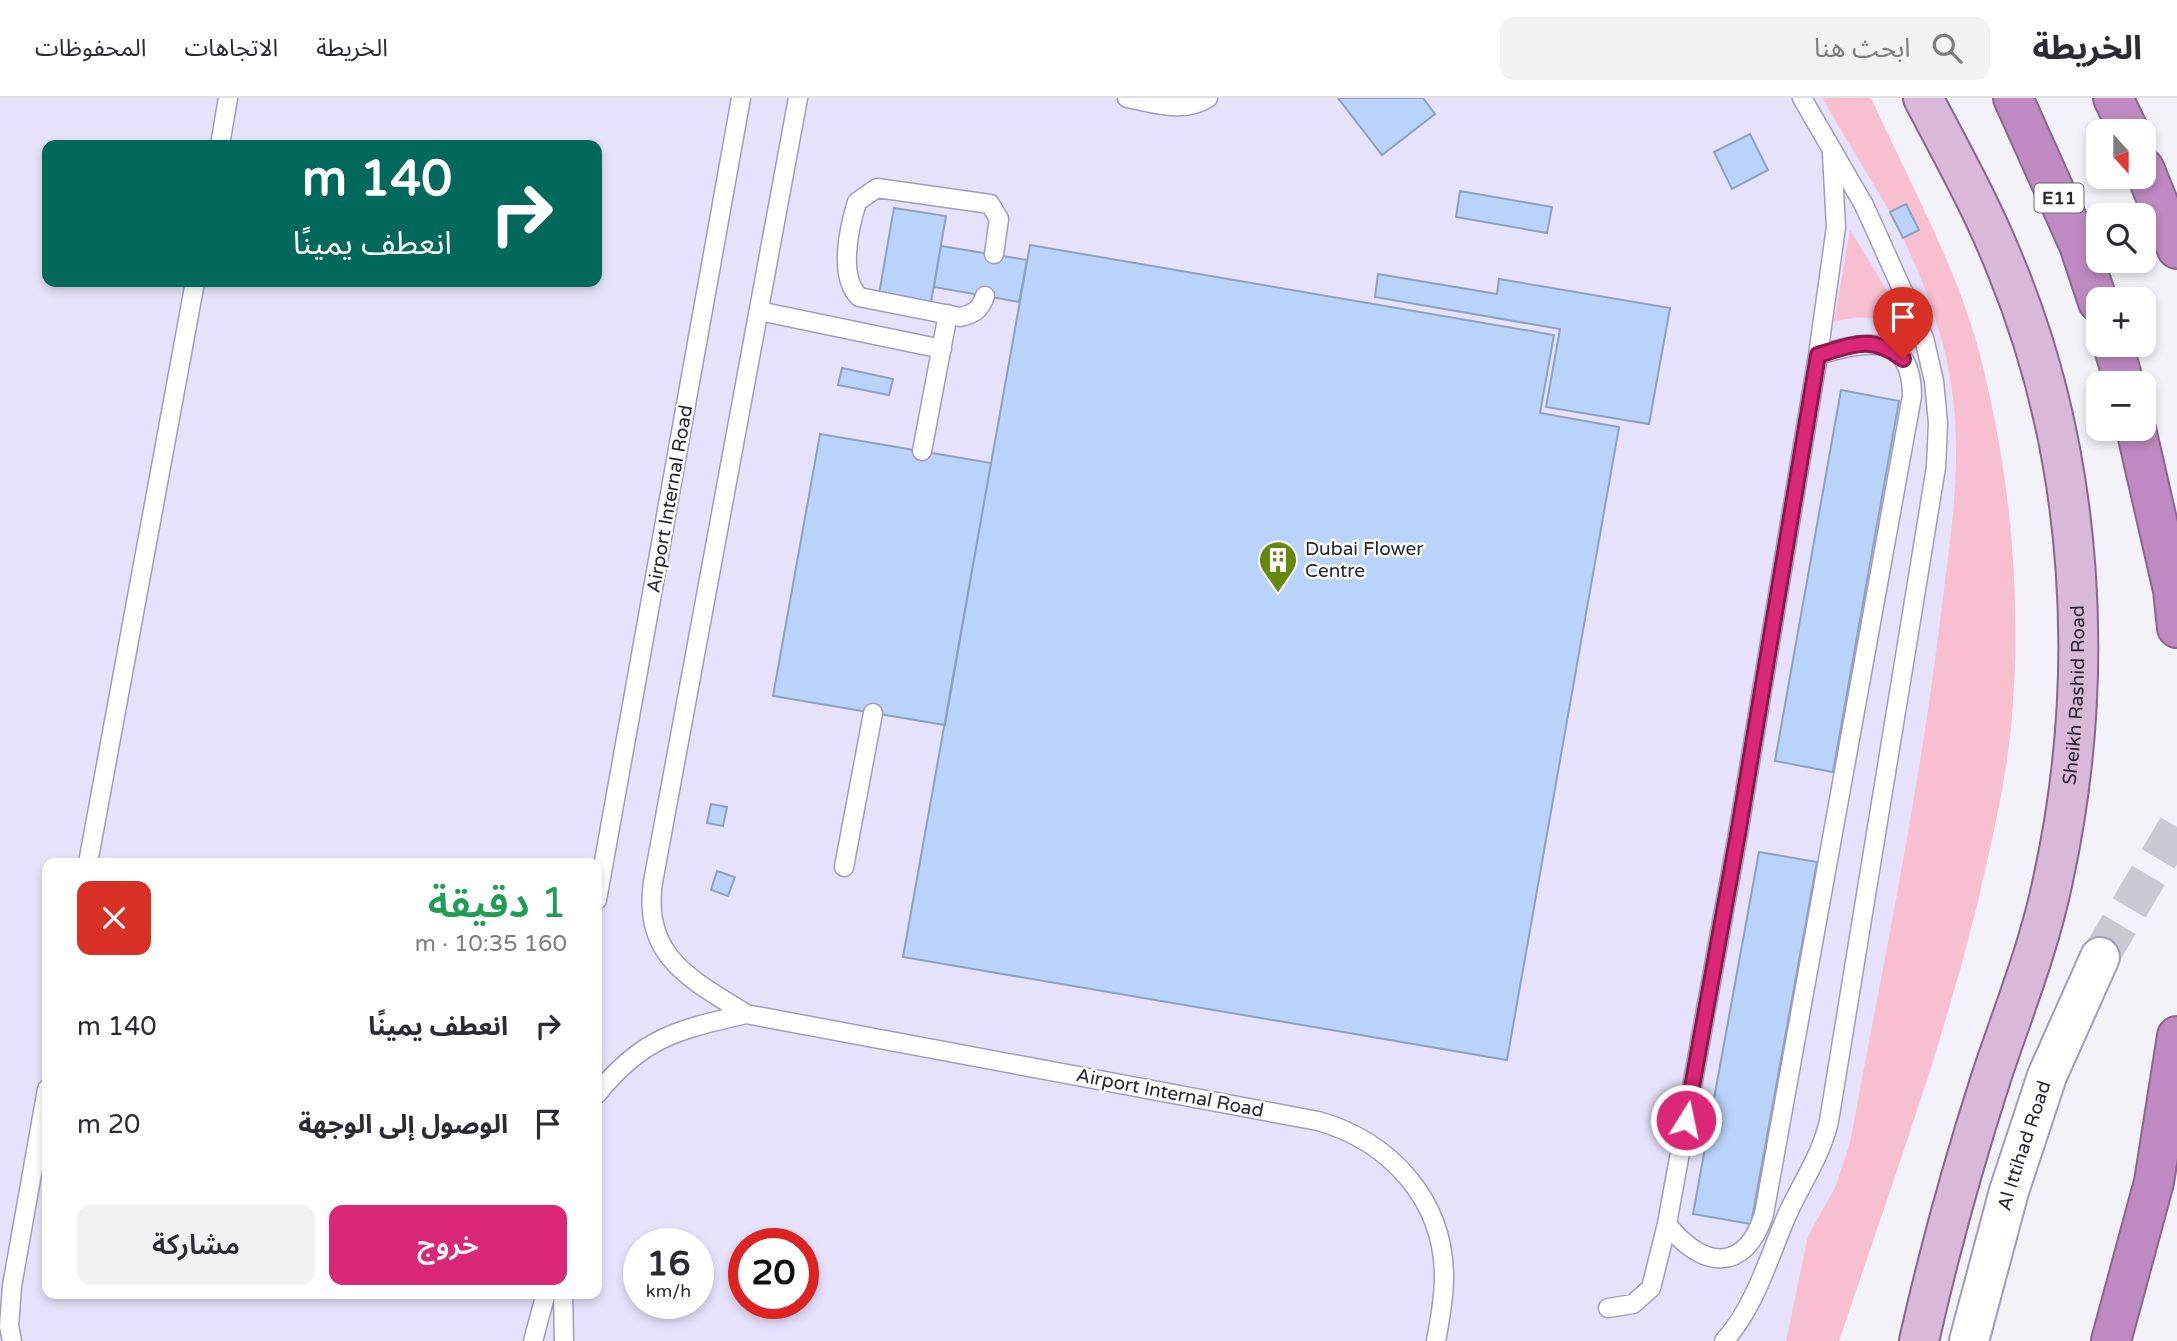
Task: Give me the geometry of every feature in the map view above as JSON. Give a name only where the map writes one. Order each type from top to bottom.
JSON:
[{"type":"highway","name":"E11","points":[[2012,98],[2079,245],[2093,287]]},
{"type":"highway","points":[[2113,98],[2123,119]]},
{"type":"highway","points":[[2153,189],[2177,249]]},
{"type":"highway","points":[[2139,441],[2170,577],[2177,628]]},
{"type":"highway","points":[[2111,1341],[2154,1182],[2177,1036]]},
{"type":"main road","name":"Sheikh Rashid Road","points":[[1919,1341],[1969,1149],[2020,1000],[2053,880],[2073,756],[2079,632],[2070,507],[2046,385],[2007,267],[1923,98]]},
{"type":"main road","name":"Al Ittihad Road","points":[[1969,1341],[2009,1191],[2047,1076],[2100,957]]},
{"type":"lane","points":[[221,140],[228,98]]},
{"type":"lane","name":"Airport Internal Road","points":[[602,872],[741,98]]},
{"type":"lane","points":[[746,1014],[679,969],[657,937],[651,900],[799,98]]},
{"type":"lane","points":[[1127,98],[1180,107],[1195,106],[1208,98]]},
{"type":"lane","points":[[1724,1341],[1739,1325],[1788,1214],[1824,1144],[1936,467],[1938,423],[1934,381],[1924,338],[1864,205],[1802,98]]},
{"type":"lane","points":[[1608,1307],[1633,1304],[1651,1288],[1667,1224],[1738,834],[1818,355],[1836,227],[1832,147]]},
{"type":"lane","points":[[985,296],[981,307],[972,315],[948,314],[870,301],[852,289],[847,268],[857,202],[877,188],[990,204],[999,219],[994,254]]},
{"type":"lane","points":[[89,858],[194,287]]},
{"type":"lane","points":[[759,311],[942,349]]},
{"type":"lane","points":[[922,451],[948,314]]},
{"type":"lane","points":[[1667,1224],[1692,1252],[1710,1258],[1730,1257],[1747,1248],[1758,1233],[1764,1214],[1912,396],[1912,376],[1903,359],[1888,347],[1868,342],[1818,355]]},
{"type":"lane","points":[[844,867],[873,713]]},
{"type":"lane","points":[[602,1089],[632,1056],[652,1042],[686,1028],[746,1014]]},
{"type":"lane","name":"Airport Internal Road","points":[[746,1014],[1318,1121],[1359,1136],[1401,1167],[1419,1191],[1433,1219],[1441,1247],[1444,1275],[1436,1341]]},
{"type":"lane","points":[[12,1341],[9,1326],[12,1286],[42,1117]]},
{"type":"lane","points":[[533,1341],[544,1299]]},
{"type":"lane","points":[[563,1299],[564,1341]]},
{"type":"shaded area","points":[[0,98],[1871,98],[1956,285],[1979,352],[1998,438],[2011,526],[2016,655],[2003,784],[1963,961],[1930,1074],[1839,1341],[0,1341]]},
{"type":"shaded area","points":[[1822,98],[1871,98],[1946,258],[1971,323],[1990,399],[2006,489],[2014,579],[2015,670],[2010,739],[2003,786],[1963,957],[1913,1122],[1839,1341],[1786,1341],[1808,1236],[1835,1188],[1850,1143],[1922,752],[1950,538],[1956,455],[1953,399],[1946,357],[1928,297],[1903,238],[1919,230],[1906,204],[1890,212]]},
{"type":"shaded area","points":[[1850,230],[1891,297],[1910,338],[1893,325],[1875,319],[1855,318],[1834,322]]},
{"type":"building","points":[[1338,98],[1423,98],[1435,114],[1382,155]]},
{"type":"building","points":[[1750,134],[1768,170],[1732,189],[1714,152]]},
{"type":"building","points":[[1460,191],[1552,207],[1547,233],[1456,217]]},
{"type":"building","points":[[1906,204],[1919,230],[1903,238],[1890,212]]},
{"type":"building","points":[[894,208],[946,216],[930,308],[878,300]]},
{"type":"building","name":"Dubai Flower Centre","points":[[1030,245],[1554,335],[1540,413],[1619,427],[1507,1060],[903,957]]},
{"type":"building","points":[[941,246],[1027,260],[1019,302],[934,287]]},
{"type":"building","points":[[1378,274],[1497,294],[1499,279],[1670,308],[1649,424],[1546,407],[1560,329],[1375,297]]},
{"type":"building","points":[[842,368],[893,379],[889,395],[838,385]]},
{"type":"building","points":[[1841,390],[1899,401],[1833,772],[1775,761]]},
{"type":"building","points":[[820,434],[991,463],[945,725],[773,696]]},
{"type":"building","points":[[711,804],[727,807],[723,826],[707,823]]},
{"type":"building","points":[[1759,852],[1817,862],[1751,1224],[1693,1214]]},
{"type":"building","points":[[717,871],[735,877],[728,896],[711,890]]},
{"type":"tunnel","points":[[2100,957],[2177,827]]},
{"type":"place","name":"Dubai Flower Centre","points":[[1278,594]]},
{"type":"route","points":[[1686,1120],[1738,834],[1818,355],[1868,342],[1888,347],[1903,359]]}]
